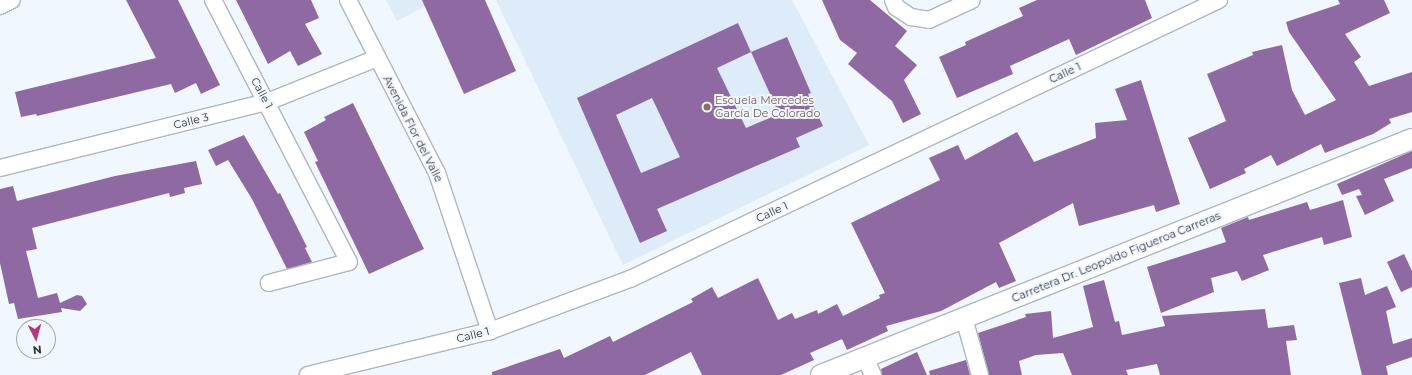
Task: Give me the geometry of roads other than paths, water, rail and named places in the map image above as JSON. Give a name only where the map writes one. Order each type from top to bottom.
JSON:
[{"type":"street","points":[[0,6],[12,0]]},
{"type":"street","name":"Calle 1","points":[[213,0],[349,262],[269,282]]},
{"type":"street","name":"Avenida Flor del Valle","points":[[348,0],[437,173],[490,331]]},
{"type":"street","points":[[895,4],[911,17],[929,20],[972,0]]},
{"type":"street","name":"Calle 1","points":[[308,375],[490,331],[630,279],[1219,0]]},
{"type":"street","name":"Calle 3","points":[[0,168],[267,102],[377,58]]},
{"type":"street","name":"Carretera Dr. Leopoldo Figueroa Carreras","points":[[821,375],[869,366],[964,318],[1412,139]]},
{"type":"street","points":[[964,318],[980,375]]},
{"type":"place","name":"Escuela Mercedes García De Colorado","points":[[707,107]]}]
